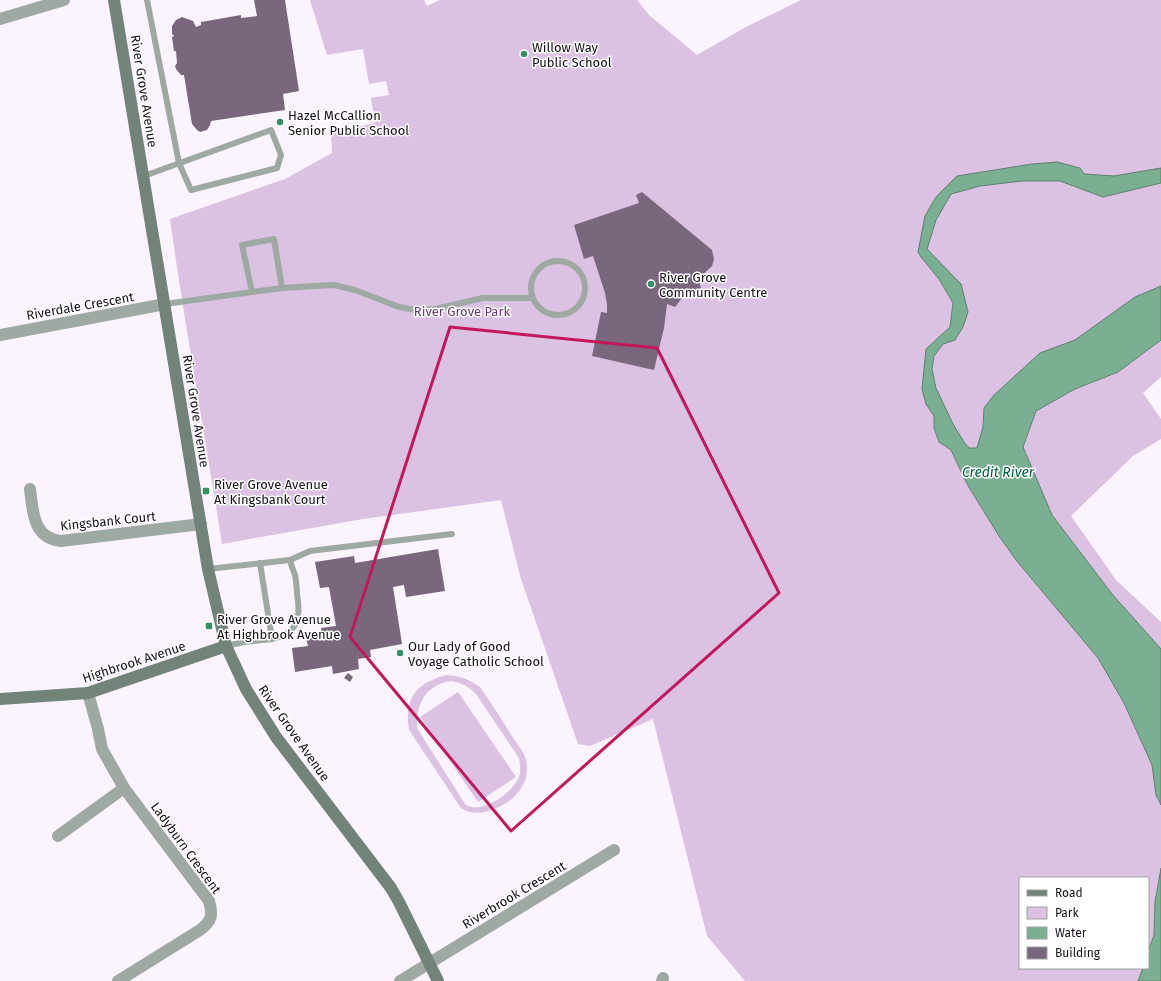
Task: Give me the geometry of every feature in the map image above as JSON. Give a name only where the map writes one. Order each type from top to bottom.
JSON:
[{"type":"street","points":[[0,19],[64,0]]},
{"type":"street","name":"River Grove Avenue","points":[[114,0],[208,569],[226,646],[246,689],[276,737],[391,888],[438,981]]},
{"type":"street","name":"Riverdale Crescent","points":[[0,335],[165,304]]},
{"type":"street","name":"Kingsbank Court","points":[[30,489],[33,513],[40,532],[47,538],[54,540],[61,541],[201,524]]},
{"type":"street","name":"Highbrook Avenue","points":[[0,699],[88,693],[226,646]]},
{"type":"street","name":"Ladyburn Crescent","points":[[88,693],[102,749],[124,788],[209,901],[212,913],[208,924],[200,930],[118,981]]},
{"type":"street","points":[[58,836],[124,788]]},
{"type":"street","name":"Riverbrook Crescent","points":[[400,981],[614,850]]},
{"type":"lane","points":[[144,176],[179,163],[271,130],[282,155],[277,168],[191,190],[179,163],[147,0]]},
{"type":"lane","points":[[252,292],[242,245],[274,239],[282,288]]},
{"type":"lane","points":[[566,261],[578,268],[585,279],[585,293],[582,303],[576,309],[561,315],[541,309],[532,298],[530,291],[533,276],[539,267],[547,262],[566,261]]},
{"type":"lane","points":[[165,304],[282,288],[334,285],[355,290],[399,306],[416,310],[435,309],[484,298],[532,298]]},
{"type":"lane","points":[[208,569],[290,560],[310,551],[452,534]]},
{"type":"lane","points":[[226,646],[281,637],[294,626],[299,617],[299,603],[295,575],[290,560]]},
{"type":"lane","points":[[260,563],[272,639]]},
{"type":"highlighted area","points":[[450,327],[657,348],[779,593],[511,831],[350,637]]},
{"type":"green space","name":"River Grove Park","points":[[310,0],[424,0],[427,6],[440,0],[637,0],[649,15],[697,55],[744,28],[801,0],[1161,0],[1161,168],[1114,176],[1084,174],[1080,168],[1057,162],[1032,164],[957,176],[936,197],[921,257],[939,279],[953,303],[950,327],[926,349],[926,404],[934,416],[934,428],[939,442],[951,450],[967,484],[999,536],[1016,560],[1098,658],[1124,703],[1152,765],[1156,795],[1161,805],[1161,868],[1155,902],[1154,935],[1149,949],[1149,877],[1019,877],[1019,969],[1143,969],[1138,981],[745,981],[707,936],[653,719],[590,746],[578,744],[521,579],[501,500],[363,519],[222,544],[170,219],[285,179],[332,153],[331,133],[375,123],[371,98],[389,95],[386,81],[369,84],[363,49],[327,55]]},
{"type":"green space","points":[[1022,181],[1060,181],[1103,197],[1161,183],[1161,286],[1135,297],[1075,340],[1040,353],[994,395],[985,408],[983,427],[977,448],[969,448],[949,417],[937,389],[932,364],[934,355],[968,312],[927,249],[936,220],[951,194],[980,186]]},
{"type":"green space","points":[[1161,340],[1161,377],[1143,393],[1161,419],[1161,439],[1133,456],[1071,516],[1116,580],[1161,622],[1161,649],[1112,594],[1052,515],[1023,447],[1036,411],[1075,389],[1118,372]]},
{"type":"green space","points":[[447,675],[456,676],[464,678],[480,687],[524,754],[527,765],[527,773],[522,787],[512,799],[499,807],[480,813],[470,812],[461,808],[409,730],[408,709],[414,694],[420,687],[436,678]],"holes":[[[451,681],[465,685],[476,694],[519,758],[520,772],[516,783],[503,796],[487,805],[479,807],[471,807],[465,804],[417,728],[418,711],[424,697],[429,691],[442,683]]]},
{"type":"green space","points":[[458,692],[516,777],[478,802],[420,717]]},
{"type":"water","name":"Credit River","points":[[1057,162],[1080,168],[1084,174],[1114,176],[1161,168],[1161,183],[1103,197],[1060,181],[1022,181],[980,186],[951,194],[936,220],[927,249],[961,284],[968,312],[963,327],[955,340],[943,344],[934,356],[932,369],[936,388],[953,424],[969,448],[977,448],[983,427],[984,408],[994,395],[1040,353],[1075,340],[1135,297],[1161,286],[1161,340],[1118,372],[1075,389],[1036,411],[1023,447],[1052,515],[1112,594],[1161,649],[1161,805],[1156,795],[1152,765],[1124,703],[1098,658],[1016,560],[999,536],[967,484],[951,450],[939,442],[934,428],[934,416],[926,404],[922,389],[926,349],[950,327],[953,303],[939,279],[918,252],[925,216],[936,197],[957,176],[1032,164]]},
{"type":"water","points":[[1161,868],[1161,981],[1138,981],[1143,969],[1149,969],[1149,949],[1154,935],[1155,902]]},
{"type":"building","points":[[254,0],[285,0],[299,91],[283,94],[285,110],[211,121],[207,130],[200,132],[192,124],[184,75],[181,75],[175,66],[177,63],[176,51],[174,51],[172,37],[174,36],[172,34],[172,26],[176,20],[182,17],[193,21],[196,27],[201,25],[201,22],[241,15],[241,18],[257,16]]},
{"type":"building","name":"River Grove Community Centre","points":[[642,192],[712,250],[714,259],[712,266],[698,279],[701,288],[686,293],[675,307],[667,304],[664,328],[654,370],[592,356],[601,312],[607,313],[607,305],[605,293],[593,256],[584,259],[574,225],[639,203],[636,195]]},
{"type":"building","points":[[438,549],[445,591],[406,597],[404,585],[393,587],[402,644],[370,650],[371,657],[358,659],[359,669],[333,674],[332,666],[295,672],[292,648],[308,646],[306,638],[322,636],[321,628],[336,626],[329,587],[320,588],[315,562],[354,556],[355,563]]},
{"type":"building","points":[[348,673],[353,677],[350,682],[344,678]]},
{"type":"place","name":"Willow Way Public School","points":[[524,54]]},
{"type":"place","name":"Hazel McCallion Senior Public School","points":[[280,122]]},
{"type":"place","name":"River Grove Community Centre","points":[[651,284]]},
{"type":"place","name":"River Grove Avenue At Kingsbank Court","points":[[206,491]]},
{"type":"place","name":"River Grove Avenue At Highbrook Avenue","points":[[209,626]]},
{"type":"place","name":"Our Lady of Good Voyage Catholic School","points":[[400,653]]}]
